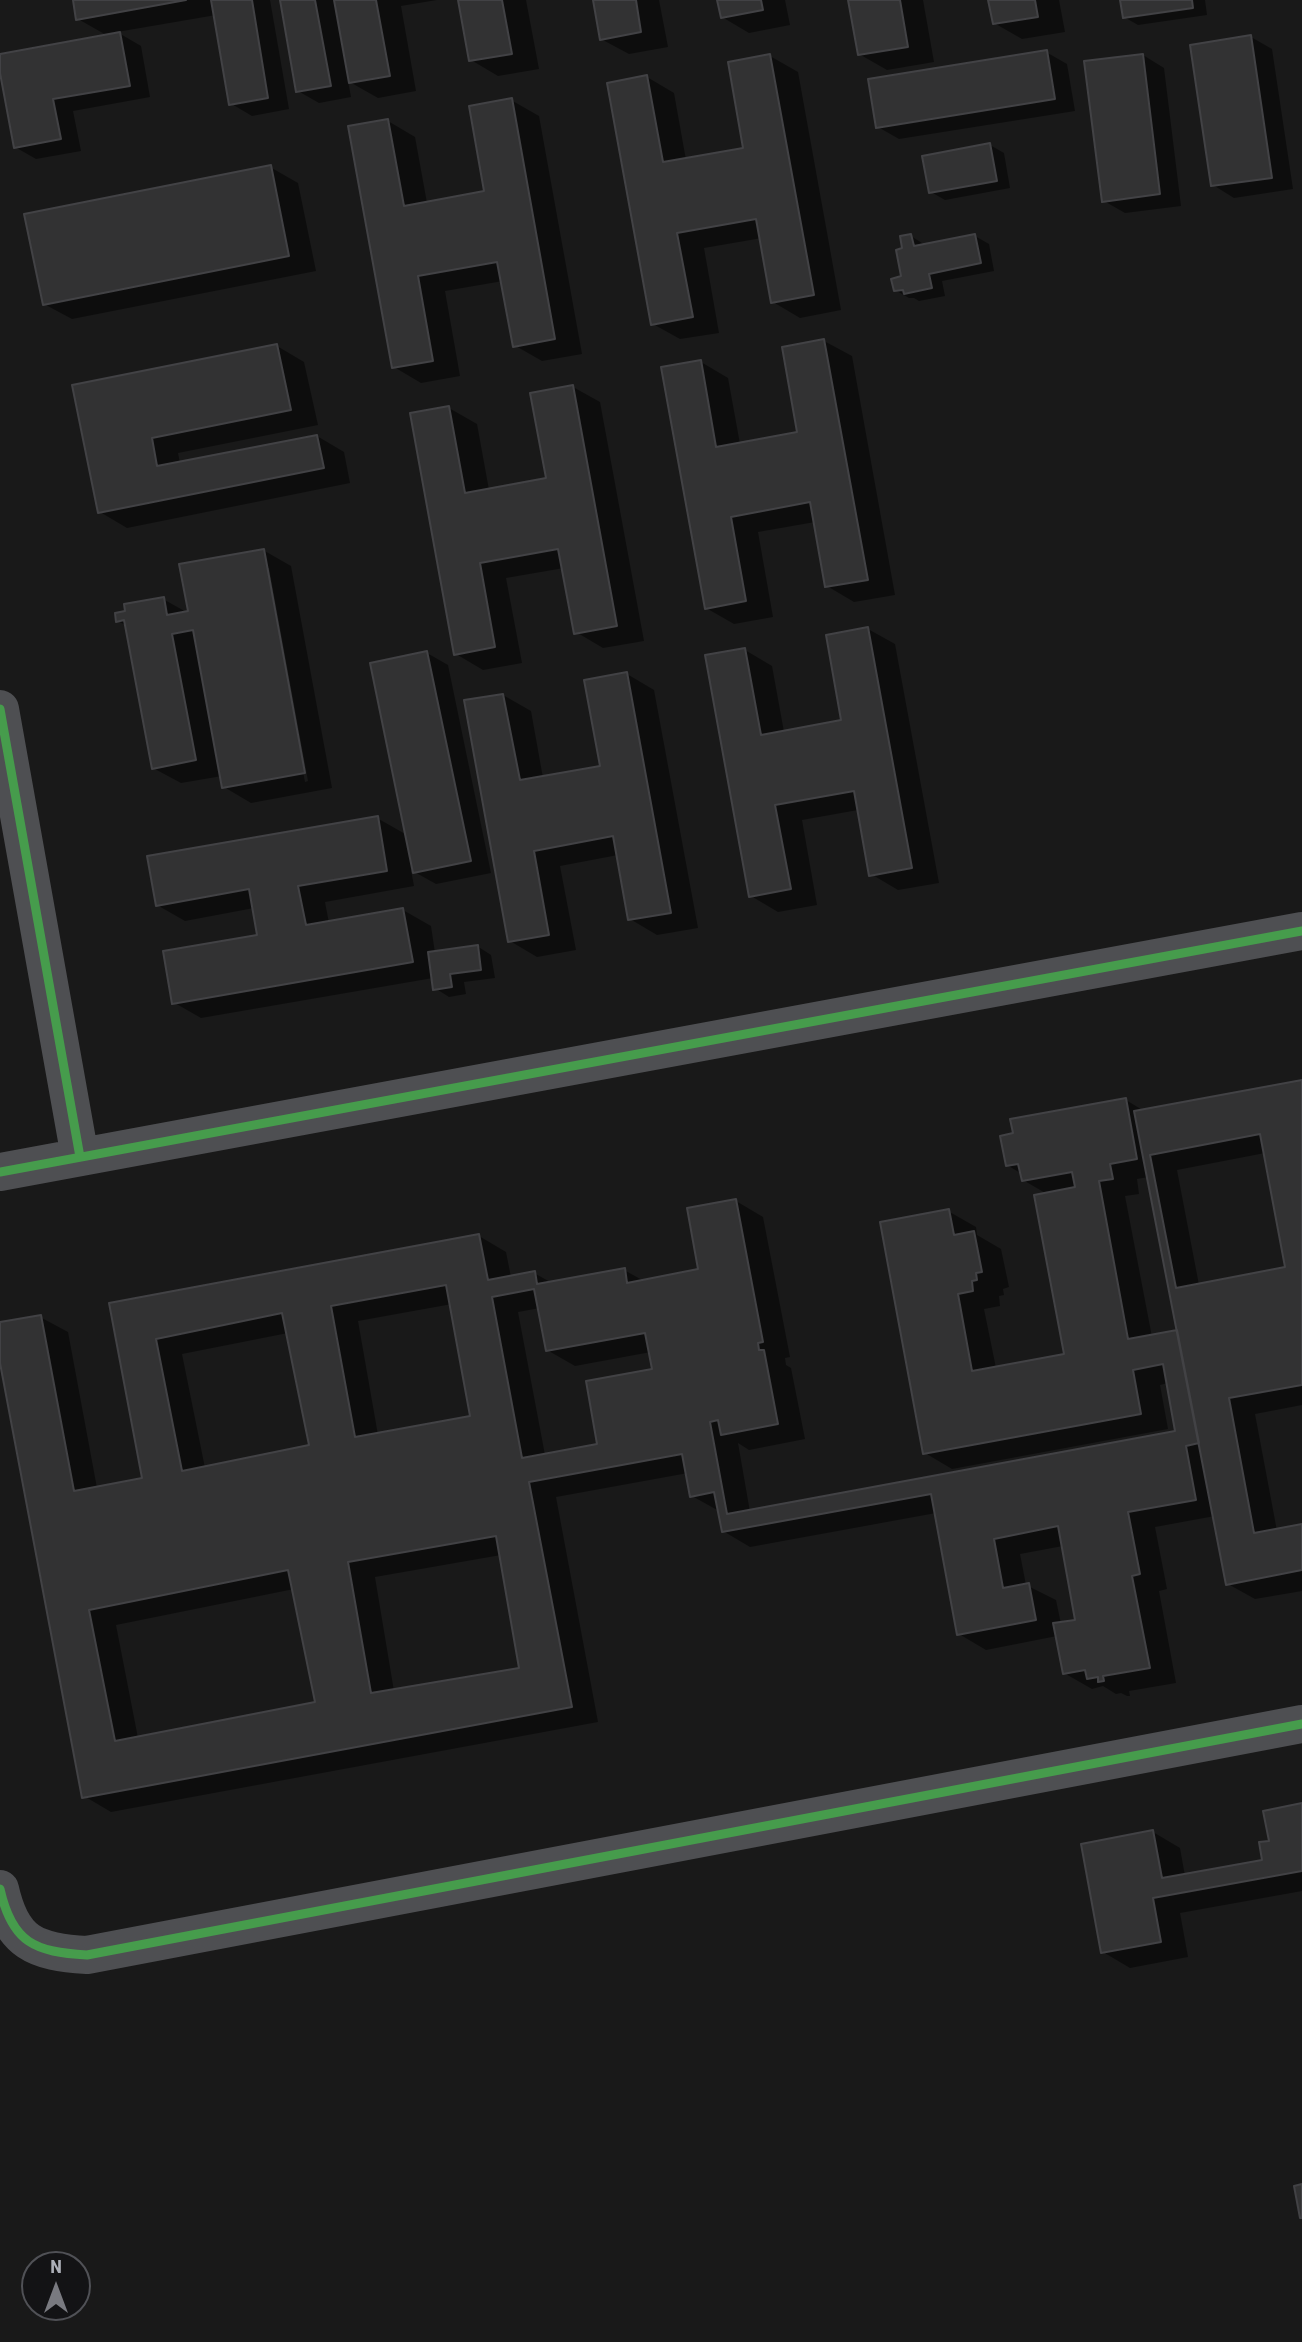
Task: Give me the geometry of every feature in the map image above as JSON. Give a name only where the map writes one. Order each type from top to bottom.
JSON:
[{"type":"street","points":[[0,709],[80,1157]]},
{"type":"street","points":[[0,1172],[1302,931]]},
{"type":"street","points":[[0,1889],[8,1916],[17,1931],[33,1945],[57,1953],[87,1955],[1302,1724]]},
{"type":"building","points":[[73,0],[186,0],[76,20]]},
{"type":"building","points":[[211,0],[252,0],[268,98],[229,105]]},
{"type":"building","points":[[280,0],[315,0],[331,86],[296,92]]},
{"type":"building","points":[[334,0],[376,0],[390,76],[349,83]]},
{"type":"building","points":[[458,0],[502,0],[512,54],[469,61]]},
{"type":"building","points":[[593,0],[636,0],[641,32],[600,40]]},
{"type":"building","points":[[717,0],[761,0],[763,10],[721,18]]},
{"type":"building","points":[[848,0],[900,0],[908,47],[858,55]]},
{"type":"building","points":[[988,0],[1035,0],[1038,17],[993,24]]},
{"type":"building","points":[[1120,0],[1192,0],[1193,8],[1123,18]]},
{"type":"building","points":[[120,32],[130,86],[53,99],[61,139],[14,148],[0,73],[0,54]]},
{"type":"building","points":[[1251,35],[1272,178],[1211,186],[1190,45]]},
{"type":"building","points":[[1047,50],[1055,99],[876,128],[868,79]]},
{"type":"building","points":[[770,54],[814,295],[771,303],[756,219],[677,233],[693,317],[651,325],[607,83],[647,75],[663,162],[743,148],[728,62]]},
{"type":"building","points":[[1143,54],[1160,194],[1102,202],[1084,61]]},
{"type":"building","points":[[512,98],[555,339],[513,347],[497,262],[418,276],[433,361],[392,368],[348,126],[388,119],[404,206],[484,191],[469,106]]},
{"type":"building","points":[[990,143],[997,181],[929,193],[922,156]]},
{"type":"building","points":[[271,165],[289,256],[43,305],[24,214]]},
{"type":"building","points":[[911,234],[914,246],[975,234],[981,263],[929,274],[932,288],[904,294],[903,290],[894,291],[891,279],[901,276],[896,250],[902,248],[900,236]]},
{"type":"building","points":[[824,339],[868,580],[825,587],[810,502],[731,517],[746,601],[705,609],[661,367],[701,360],[716,447],[797,432],[782,347]]},
{"type":"building","points":[[277,344],[291,410],[152,438],[157,466],[317,435],[324,468],[98,513],[72,385]]},
{"type":"building","points":[[573,385],[617,626],[574,634],[558,549],[480,563],[495,647],[454,655],[410,413],[449,406],[465,493],[546,478],[530,393]]},
{"type":"building","points":[[264,549],[305,773],[222,788],[193,630],[172,634],[196,760],[152,769],[124,620],[116,622],[115,613],[125,611],[124,604],[164,597],[167,615],[188,611],[179,564]]},
{"type":"building","points":[[868,627],[912,868],[869,876],[854,791],[775,805],[791,889],[749,897],[705,655],[745,648],[761,735],[841,720],[826,635]]},
{"type":"building","points":[[427,651],[471,861],[413,873],[370,663]]},
{"type":"building","points":[[627,672],[671,913],[628,920],[613,836],[534,851],[549,935],[508,942],[464,700],[503,694],[520,780],[600,766],[584,680]]},
{"type":"building","points":[[378,816],[387,871],[298,886],[306,925],[403,908],[413,962],[172,1004],[163,951],[257,935],[249,889],[156,906],[147,856]]},
{"type":"building","points":[[478,945],[481,970],[450,974],[452,987],[433,990],[428,952]]},
{"type":"building","points":[[1302,1080],[1302,1385],[1229,1398],[1254,1533],[1302,1524],[1302,1570],[1226,1585],[1134,1111]],"holes":[[[1260,1134],[1285,1267],[1176,1288],[1150,1155]]]},
{"type":"building","points":[[1126,1098],[1137,1159],[1110,1164],[1113,1179],[1099,1181],[1128,1339],[1177,1330],[1199,1443],[1186,1446],[1196,1500],[1128,1512],[1140,1574],[1132,1576],[1150,1668],[1103,1676],[1104,1681],[1098,1682],[1098,1677],[1087,1679],[1085,1670],[1063,1674],[1053,1623],[1075,1620],[1058,1526],[994,1539],[1003,1588],[1029,1583],[1036,1620],[957,1635],[931,1494],[722,1532],[714,1492],[690,1497],[682,1454],[529,1482],[572,1707],[82,1798],[0,1363],[0,1322],[41,1315],[74,1491],[142,1478],[109,1303],[479,1234],[488,1280],[535,1271],[537,1284],[625,1268],[627,1283],[698,1269],[687,1208],[736,1199],[763,1342],[758,1343],[759,1350],[764,1350],[778,1424],[721,1435],[718,1420],[710,1422],[727,1514],[1175,1431],[1163,1364],[1133,1370],[1141,1414],[923,1454],[880,1222],[949,1209],[954,1235],[974,1231],[982,1272],[976,1273],[977,1280],[972,1281],[973,1291],[958,1294],[972,1371],[1064,1354],[1034,1195],[1075,1187],[1072,1172],[1022,1181],[1018,1164],[1006,1166],[1000,1136],[1013,1133],[1010,1119]],"holes":[[[446,1285],[470,1416],[355,1437],[331,1306]],[[534,1289],[546,1351],[645,1333],[652,1369],[586,1381],[597,1444],[522,1458],[492,1297]],[[282,1313],[309,1445],[182,1471],[156,1339]],[[496,1536],[519,1668],[371,1693],[348,1562]],[[288,1570],[315,1702],[115,1741],[89,1610]]]},
{"type":"building","points":[[1302,1803],[1302,1871],[1153,1898],[1161,1942],[1101,1953],[1081,1844],[1153,1830],[1162,1878],[1262,1860],[1259,1842],[1269,1841],[1263,1811]]},
{"type":"building","points":[[1302,2184],[1302,2218],[1300,2218],[1294,2186]]},
{"type":"cycle path","points":[[0,709],[80,1157]]},
{"type":"cycle path","points":[[0,1172],[1302,931]]},
{"type":"cycle path","points":[[0,1889],[11,1922],[28,1941],[53,1951],[87,1955],[1302,1724]]}]
